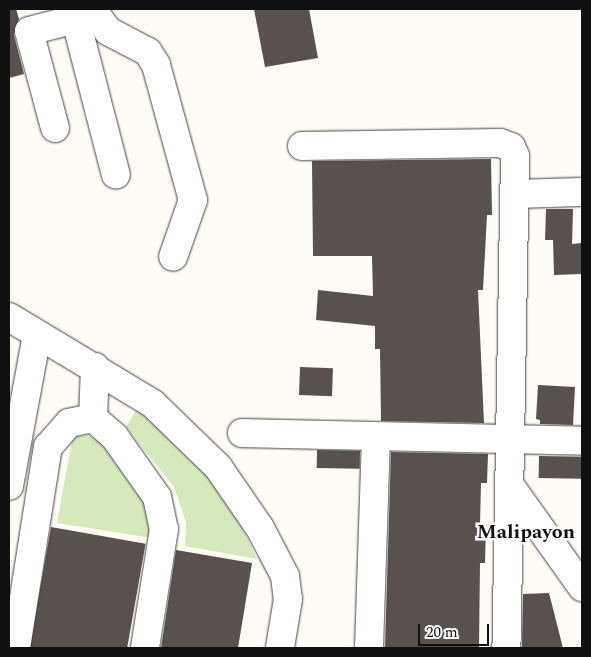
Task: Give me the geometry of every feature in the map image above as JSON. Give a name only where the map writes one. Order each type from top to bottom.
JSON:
[{"type":"street","points":[[54,128],[29,31],[80,12]]},
{"type":"street","points":[[80,12],[116,175]]},
{"type":"street","points":[[80,12],[108,31],[148,52],[156,65],[193,200],[173,257]]},
{"type":"street","points":[[302,146],[500,143],[511,147],[515,156],[513,440],[506,648]]},
{"type":"street","points":[[514,194],[582,192]]},
{"type":"street","points":[[9,317],[95,367],[153,404],[218,467],[279,560],[288,599],[280,648]]},
{"type":"street","points":[[9,486],[37,335]]},
{"type":"street","points":[[93,418],[95,367]]},
{"type":"street","points":[[16,648],[48,447],[69,423],[93,418]]},
{"type":"street","points":[[93,418],[114,436],[157,497],[164,529],[145,648]]},
{"type":"street","points":[[242,433],[582,440]]},
{"type":"street","points":[[369,648],[376,436]]},
{"type":"street","points":[[511,488],[582,587]]},
{"type":"green space","points":[[139,405],[210,479],[237,517],[257,559],[185,546],[186,522],[174,487],[126,427]]},
{"type":"green space","points":[[73,435],[90,436],[107,447],[150,512],[152,538],[57,523]]},
{"type":"building","points":[[9,9],[16,9],[19,19],[14,35],[24,74],[9,78]]},
{"type":"building","points":[[254,9],[309,9],[318,58],[265,67]]},
{"type":"building","points":[[491,159],[492,215],[487,215],[483,290],[478,290],[484,423],[381,421],[380,349],[375,349],[375,326],[316,320],[318,290],[373,296],[372,256],[313,256],[312,161]]},
{"type":"building","points":[[546,209],[573,209],[572,244],[582,243],[582,274],[554,275],[553,240],[545,240]]},
{"type":"building","points":[[300,367],[333,368],[332,396],[299,395]]},
{"type":"building","points":[[538,385],[575,387],[573,425],[540,424],[540,420],[536,419]]},
{"type":"building","points":[[317,450],[360,451],[360,469],[317,468]]},
{"type":"building","points":[[391,452],[488,454],[487,483],[481,483],[480,525],[486,525],[485,563],[480,563],[479,648],[385,648]]},
{"type":"building","points":[[539,456],[582,457],[582,479],[539,478]]},
{"type":"building","points":[[51,527],[146,544],[127,648],[30,647]]},
{"type":"building","points":[[176,550],[252,563],[238,648],[161,648]]},
{"type":"building","points":[[549,593],[563,648],[522,648],[523,594]]},
{"type":"district","name":"Malipayon","points":[[526,532]]}]
